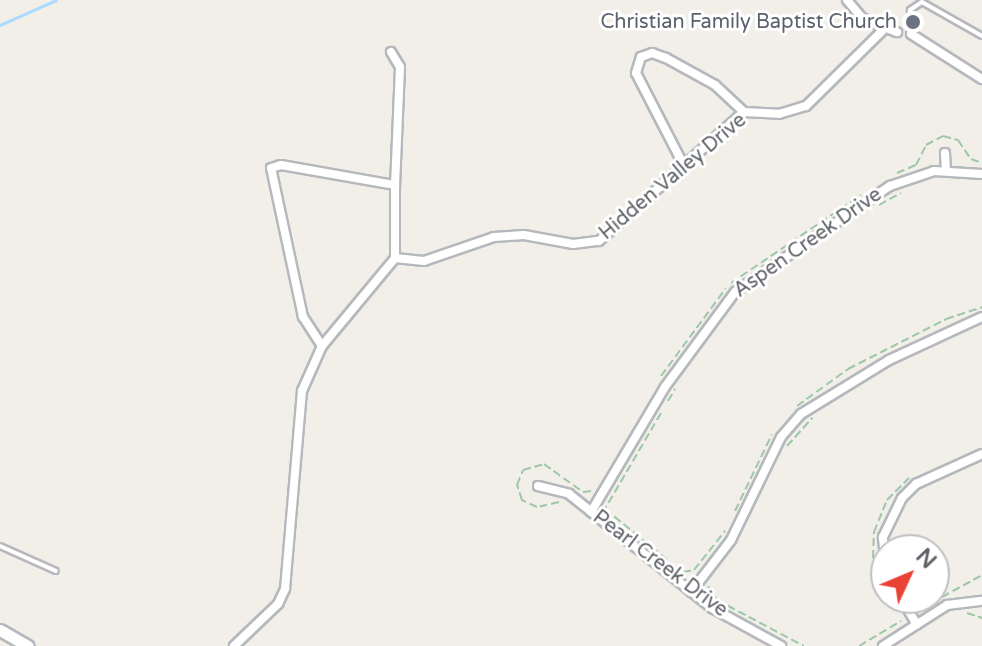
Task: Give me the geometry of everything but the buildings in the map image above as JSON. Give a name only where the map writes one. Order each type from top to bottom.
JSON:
[{"type":"main road","points":[[0,630],[28,646]]},
{"type":"street","points":[[847,0],[862,18],[883,30],[897,32]]},
{"type":"street","name":"Hidden Valley Drive","points":[[395,258],[424,261],[494,237],[590,244],[744,112],[779,114],[806,106],[883,30]]},
{"type":"street","points":[[911,34],[982,79]]},
{"type":"street","points":[[234,646],[278,604],[285,589],[302,391],[322,346],[395,258],[400,67],[391,52]]},
{"type":"street","points":[[683,164],[636,73],[641,57],[652,53],[666,58],[715,85],[744,112]]},
{"type":"street","points":[[945,153],[946,171]]},
{"type":"street","points":[[322,346],[303,317],[271,168],[281,165],[395,185]]},
{"type":"street","name":"Aspen Creek Drive","points":[[591,512],[665,387],[735,292],[890,186],[946,171],[982,174]]},
{"type":"street","points":[[691,592],[731,540],[781,437],[801,414],[889,360],[982,317]]},
{"type":"street","points":[[884,534],[902,498],[916,484],[982,454]]},
{"type":"street","name":"Pearl Creek Drive","points":[[538,486],[569,494],[691,592],[781,646]]},
{"type":"street","points":[[883,646],[947,605],[982,601]]},
{"type":"street","points":[[910,614],[917,625]]},
{"type":"lane","points":[[911,34],[910,10],[922,2],[982,36]]},
{"type":"lane","points":[[0,546],[56,571]]},
{"type":"path","points":[[889,177],[916,165],[926,145],[943,136],[958,140],[971,159],[982,163]]},
{"type":"path","points":[[657,382],[729,285],[870,189]]},
{"type":"path","points":[[874,208],[902,192]]},
{"type":"path","points":[[605,509],[684,377]]},
{"type":"path","points":[[781,455],[819,412]]},
{"type":"path","points":[[565,503],[527,504],[517,491],[520,474],[527,466],[544,464],[588,495],[600,483]]},
{"type":"path","points":[[950,593],[982,575]]},
{"type":"path","points":[[710,591],[711,580]]},
{"type":"path","points":[[705,591],[710,591],[804,646]]},
{"type":"path","points":[[958,610],[982,618]]},
{"type":"path","points":[[859,646],[901,621]]},
{"type":"waterway","points":[[0,25],[56,0]]},
{"type":"place","name":"Christian Family Baptist Church","points":[[913,22]]}]
